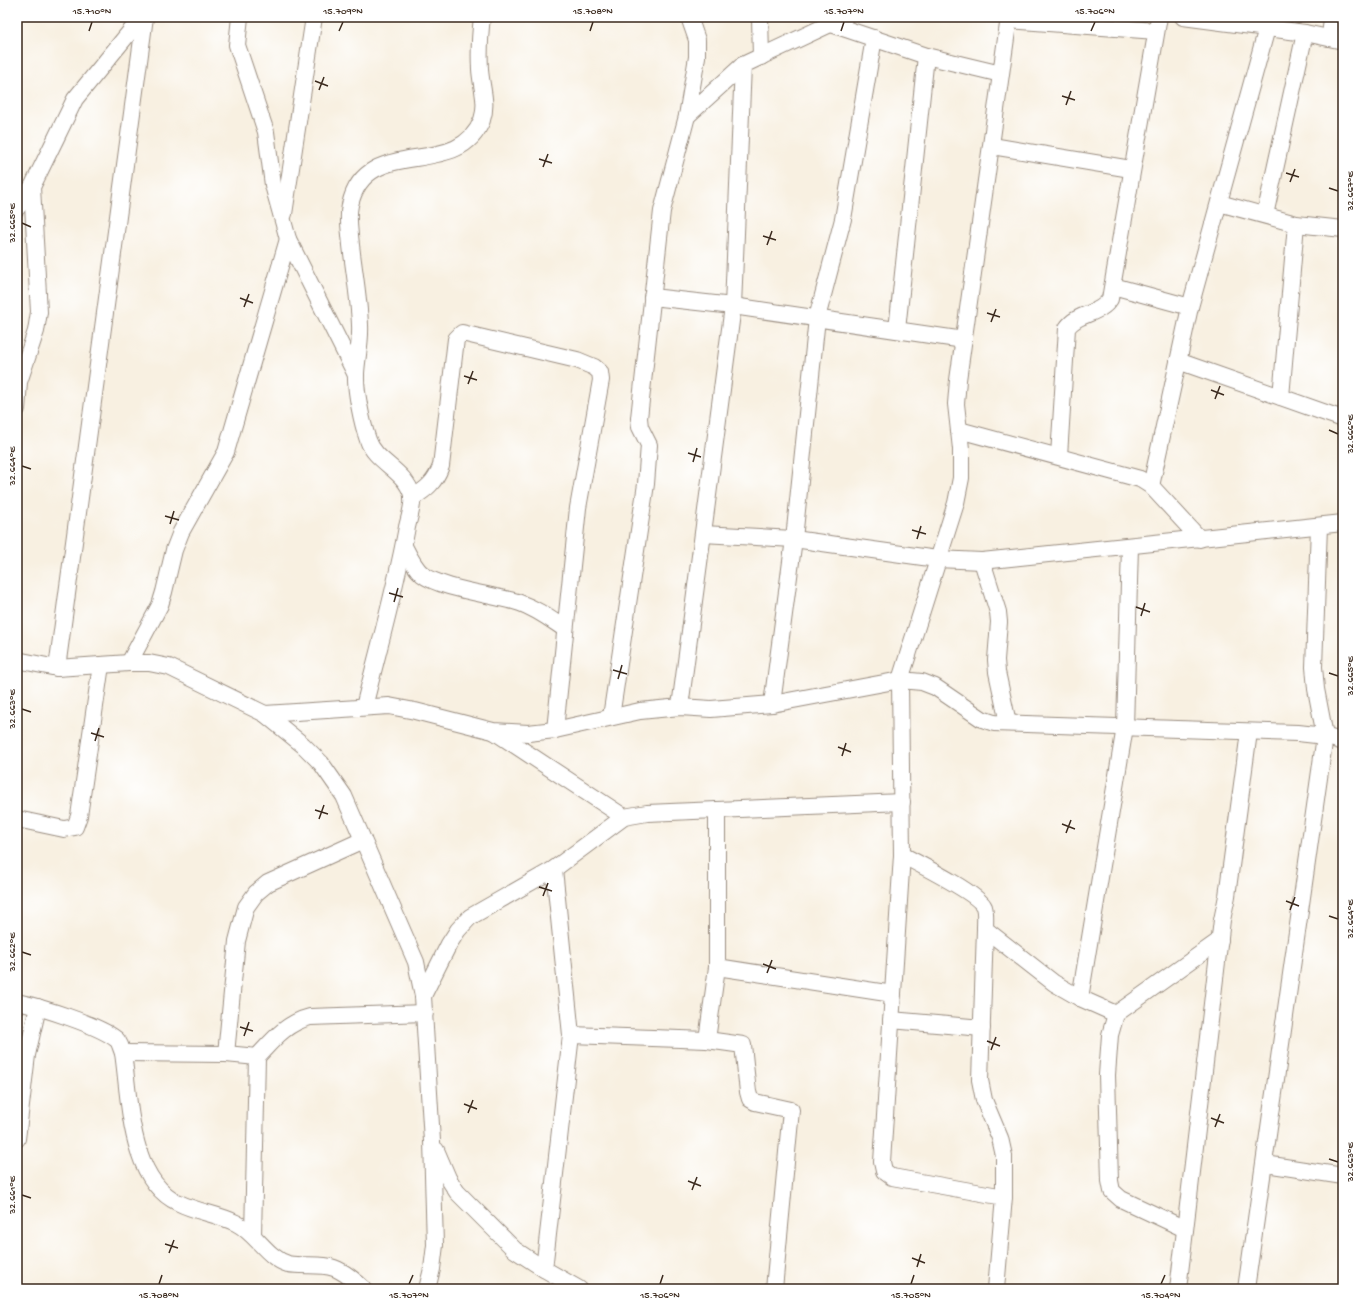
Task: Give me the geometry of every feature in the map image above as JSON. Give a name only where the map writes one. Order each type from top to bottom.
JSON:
[{"type":"street","points":[[17,208],[32,187],[76,99],[142,17]]},
{"type":"street","points":[[57,668],[145,17]]},
{"type":"street","points":[[240,17],[237,45],[266,132],[273,185],[288,239],[356,375]]},
{"type":"street","points":[[283,220],[314,17]]},
{"type":"street","points":[[364,707],[404,546],[412,498],[408,485],[368,443],[362,422],[356,375],[360,324],[349,224],[350,205],[358,185],[371,171],[395,161],[449,153],[469,140],[481,122],[485,105],[480,70],[479,42],[482,17]]},
{"type":"street","points":[[611,717],[646,484],[650,446],[640,427],[640,418],[662,211],[687,116],[697,47],[689,17]]},
{"type":"street","points":[[760,17],[761,57]]},
{"type":"street","points":[[1183,17],[1268,23],[1336,40],[1332,17]]},
{"type":"street","points":[[1004,1197],[892,1177],[884,1172],[882,1162],[902,855],[900,680],[937,559],[956,503],[961,478],[959,430],[956,404],[992,146],[1008,18],[1158,24],[1131,169],[1110,299],[1105,306],[1072,321],[1067,328],[1059,456]]},
{"type":"street","points":[[687,116],[743,65],[838,21],[874,38],[926,56],[1001,74]]},
{"type":"street","points":[[1151,486],[1190,306],[1268,23]]},
{"type":"street","points":[[1265,215],[1305,33]]},
{"type":"street","points":[[772,704],[794,539],[817,318],[843,219],[874,38]]},
{"type":"street","points":[[897,330],[926,56]]},
{"type":"street","points":[[680,707],[733,306],[743,65]]},
{"type":"street","points":[[992,146],[1131,169]]},
{"type":"street","points":[[17,409],[19,382],[36,331],[39,312],[32,187]]},
{"type":"street","points":[[1219,203],[1296,224],[1343,229]]},
{"type":"street","points":[[1281,397],[1296,224]]},
{"type":"street","points":[[129,663],[160,605],[174,550],[181,532],[226,452],[288,239]]},
{"type":"street","points":[[1113,286],[1190,306]]},
{"type":"street","points":[[652,297],[733,306],[964,340]]},
{"type":"street","points":[[412,498],[428,488],[437,477],[441,466],[456,339],[462,333],[577,360],[594,367],[600,372],[601,380],[578,508],[555,730]]},
{"type":"street","points":[[1178,361],[1343,419]]},
{"type":"street","points":[[959,430],[1127,474],[1151,486],[1200,539]]},
{"type":"street","points":[[703,534],[794,539],[937,559],[982,561],[1343,523]]},
{"type":"street","points":[[1246,1289],[1325,736],[1316,689],[1314,667],[1319,526]]},
{"type":"street","points":[[404,546],[415,566],[422,575],[433,580],[537,610],[565,629]]},
{"type":"street","points":[[1080,998],[1125,727],[1130,546]]},
{"type":"street","points":[[982,561],[998,612],[997,672],[1008,723]]},
{"type":"street","points":[[17,660],[57,668],[129,663],[149,663],[169,667],[265,714],[303,745],[321,763],[344,796],[416,962],[424,996],[432,1141],[435,1245],[432,1269],[427,1289]]},
{"type":"street","points":[[17,819],[64,830],[75,827],[79,816],[101,665]]},
{"type":"street","points":[[265,714],[389,706],[415,711],[493,731],[528,733],[555,730],[640,711],[680,707],[711,709],[772,704],[900,680],[922,682],[935,687],[982,719],[994,723],[1298,733],[1325,736],[1343,742]]},
{"type":"street","points":[[493,731],[624,817]]},
{"type":"street","points":[[1178,1289],[1220,940],[1249,732]]},
{"type":"street","points":[[424,996],[449,944],[458,930],[470,917],[554,869],[624,817],[647,813],[902,802]]},
{"type":"street","points":[[708,1040],[717,967],[717,810]]},
{"type":"street","points":[[226,1054],[237,941],[246,907],[256,893],[268,883],[363,840]]},
{"type":"street","points":[[902,855],[978,899],[984,906],[985,929],[980,1080],[984,1100],[1000,1138],[1004,1156],[1004,1197],[996,1289]]},
{"type":"street","points":[[544,1269],[571,1035],[554,869]]},
{"type":"street","points":[[985,929],[1054,983],[1080,998],[1116,1014]]},
{"type":"street","points":[[1185,1229],[1121,1199],[1112,1191],[1110,1181],[1107,1075],[1110,1035],[1116,1014],[1220,940]]},
{"type":"street","points":[[717,967],[893,994]]},
{"type":"street","points":[[17,1002],[38,1007],[107,1033],[118,1041],[124,1053],[136,1148],[151,1178],[164,1194],[178,1203],[236,1223],[253,1235],[273,1256],[288,1264],[333,1268],[349,1276],[364,1289]]},
{"type":"street","points":[[17,1140],[22,1054],[38,1007]]},
{"type":"street","points":[[253,1235],[257,1057],[283,1029],[299,1020],[310,1017],[424,1013]]},
{"type":"street","points":[[891,1020],[982,1028]]},
{"type":"street","points":[[571,1035],[708,1040],[743,1045],[750,1099],[755,1102],[791,1110],[774,1289]]},
{"type":"street","points":[[124,1053],[226,1054],[257,1057]]},
{"type":"street","points":[[432,1141],[448,1178],[457,1192],[515,1250],[579,1289]]},
{"type":"street","points":[[1265,1164],[1343,1176]]}]
